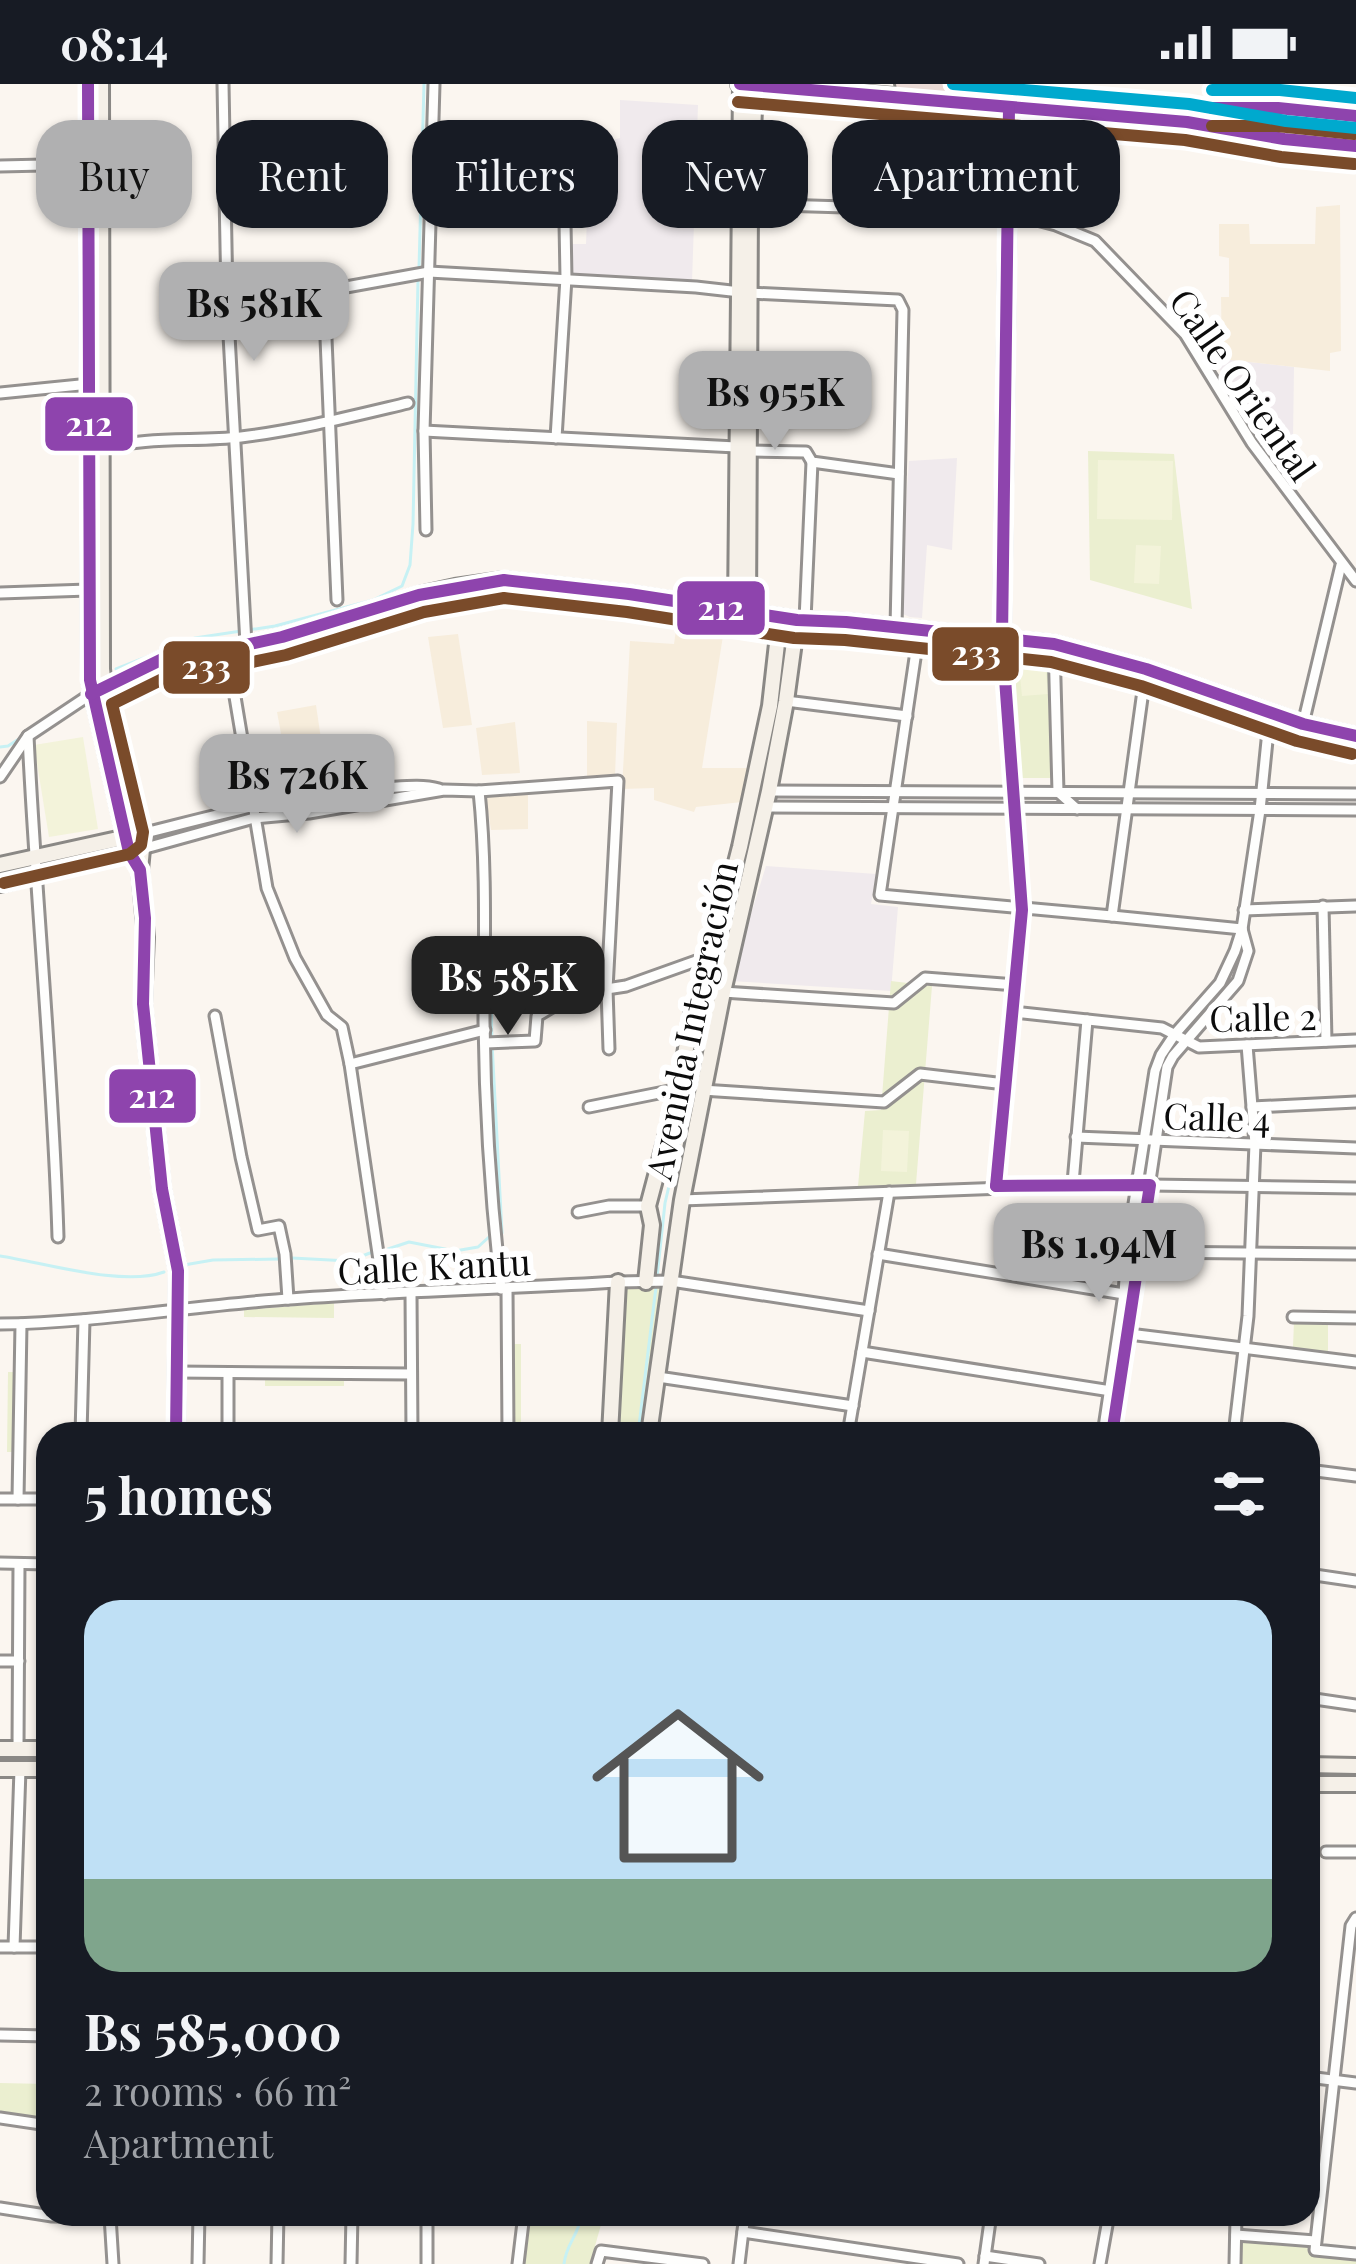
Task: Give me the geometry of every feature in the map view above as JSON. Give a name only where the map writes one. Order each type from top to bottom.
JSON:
[{"type":"highway","points":[[740,84],[1007,96],[1356,146]]},
{"type":"highway","points":[[904,84],[1162,110],[1278,109],[1356,116]]},
{"type":"street","points":[[88,84],[88,120]]},
{"type":"street","points":[[94,382],[101,84]]},
{"type":"street","points":[[223,84],[227,299],[246,644]]},
{"type":"street","points":[[426,530],[424,431],[434,84]]},
{"type":"street","points":[[740,84],[742,611]]},
{"type":"street","points":[[754,120],[755,85]]},
{"type":"street","points":[[0,166],[36,165]]},
{"type":"street","points":[[90,228],[98,691]]},
{"type":"street","points":[[556,438],[565,228]]},
{"type":"street","points":[[743,292],[748,228]]},
{"type":"street","points":[[996,1186],[1022,910],[1002,638],[1006,228]]},
{"type":"street","name":"Calle Oriental","points":[[1063,228],[1095,242],[1185,334],[1252,443],[1356,581]]},
{"type":"street","points":[[183,304],[324,291],[429,272],[898,300],[903,310],[896,627]]},
{"type":"street","points":[[324,291],[337,600]]},
{"type":"street","points":[[0,393],[94,382]]},
{"type":"street","points":[[95,452],[146,440],[236,438],[408,403]]},
{"type":"street","points":[[424,431],[806,452],[812,462],[801,620]]},
{"type":"street","points":[[95,452],[88,590],[98,691],[140,870],[146,917],[143,1004],[162,1189],[178,1270],[176,1422]]},
{"type":"street","points":[[812,462],[899,474]]},
{"type":"street","points":[[1303,724],[1341,565]]},
{"type":"street","points":[[0,777],[28,736],[98,691],[181,650],[227,649],[454,586],[504,580],[801,620],[1054,644],[1303,724],[1356,736]]},
{"type":"street","points":[[0,593],[88,590]]},
{"type":"street","name":"Avenida Integración","points":[[651,1422],[658,1376],[657,1282],[649,1206],[692,1014],[740,847],[770,706],[780,617]]},
{"type":"street","name":"Avenida Integración","points":[[657,1282],[682,1199],[768,799],[801,620]]},
{"type":"street","points":[[919,631],[880,895],[1242,929]]},
{"type":"street","points":[[1054,644],[1058,792],[1078,810]]},
{"type":"street","points":[[227,649],[267,887],[295,958],[327,1015],[341,1027],[385,1294]]},
{"type":"street","points":[[1112,916],[1146,670]]},
{"type":"street","points":[[786,701],[907,716]]},
{"type":"street","points":[[1150,1140],[1155,1071],[1161,1055],[1220,983],[1242,929],[1270,711]]},
{"type":"street","points":[[28,736],[45,1032],[55,1119],[58,1237]]},
{"type":"street","points":[[0,865],[254,818],[444,790],[618,781],[607,989],[609,1049]]},
{"type":"street","points":[[0,884],[255,805],[364,788],[444,790]]},
{"type":"street","points":[[479,791],[484,1030],[493,1220],[504,1289],[508,1422]]},
{"type":"street","points":[[768,799],[896,791],[1356,794]]},
{"type":"street","points":[[768,799],[894,808],[1356,810]]},
{"type":"street","points":[[1323,906],[1326,1042]]},
{"type":"street","points":[[1244,910],[1356,906]]},
{"type":"street","points":[[1113,1422],[1124,1294],[1167,1067],[1238,981],[1247,951],[1242,929]]},
{"type":"street","points":[[486,1043],[535,1041],[537,1016],[574,994],[626,986],[711,956]]},
{"type":"street","points":[[723,992],[894,1003],[925,978],[1016,985]]},
{"type":"street","points":[[1013,1012],[1162,1028],[1175,1034]]},
{"type":"street","points":[[215,1016],[258,1230],[279,1226],[288,1299]]},
{"type":"street","points":[[1073,1183],[1087,1020]]},
{"type":"street","points":[[350,1064],[484,1030]]},
{"type":"street","name":"Calle 2","points":[[1175,1034],[1199,1047],[1356,1040]]},
{"type":"street","points":[[1235,1422],[1248,1316],[1255,1144],[1247,1045]]},
{"type":"street","points":[[703,1090],[884,1102],[920,1074],[1005,1084]]},
{"type":"street","points":[[589,1107],[679,1088]]},
{"type":"street","points":[[1252,1108],[1356,1102]]},
{"type":"street","name":"Calle 4","points":[[1076,1137],[1356,1148]]},
{"type":"street","points":[[682,1199],[1073,1183],[1356,1188]]},
{"type":"street","points":[[1106,1422],[1129,1334],[1142,1252],[1143,1184]]},
{"type":"street","points":[[850,1422],[889,1192]]},
{"type":"street","points":[[578,1212],[649,1206]]},
{"type":"street","points":[[1142,1252],[1356,1254]]},
{"type":"street","points":[[878,1254],[1124,1294]]},
{"type":"street","points":[[611,1422],[618,1282]]},
{"type":"street","name":"Calle K'antu","points":[[0,1324],[288,1299],[618,1282],[657,1282],[869,1310]]},
{"type":"street","points":[[411,1294],[412,1422]]},
{"type":"street","points":[[1292,1317],[1356,1318]]},
{"type":"street","points":[[81,1422],[84,1320]]},
{"type":"street","points":[[18,1499],[21,1324]]},
{"type":"street","points":[[1129,1334],[1356,1362]]},
{"type":"street","points":[[862,1352],[1115,1391]]},
{"type":"street","points":[[176,1372],[411,1375]]},
{"type":"street","points":[[228,1373],[228,1422]]},
{"type":"street","points":[[658,1376],[853,1406]]},
{"type":"street","points":[[1320,1472],[1356,1476]]},
{"type":"street","points":[[0,1498],[36,1499]]},
{"type":"street","points":[[0,1563],[36,1564]]},
{"type":"street","points":[[18,1748],[20,1564]]},
{"type":"street","points":[[1320,1576],[1356,1581]]},
{"type":"street","points":[[0,1660],[20,1661]]},
{"type":"street","points":[[1320,1700],[1356,1705]]},
{"type":"street","points":[[0,1749],[36,1749]]},
{"type":"street","points":[[1320,1765],[1356,1766]]},
{"type":"street","points":[[0,1769],[36,1769]]},
{"type":"street","points":[[14,1947],[20,1769]]},
{"type":"street","points":[[1320,1784],[1356,1784]]},
{"type":"street","points":[[1326,1852],[1356,1852]]},
{"type":"street","points":[[0,1859],[17,1859]]},
{"type":"street","points":[[1320,2195],[1351,1925],[1356,1918]]},
{"type":"street","points":[[0,1947],[36,1947]]},
{"type":"street","points":[[0,2035],[36,2036]]},
{"type":"street","points":[[1320,2078],[1356,2083]]},
{"type":"street","points":[[0,2118],[36,2123]]},
{"type":"street","points":[[1320,2158],[1324,2158]]},
{"type":"street","points":[[0,2208],[36,2214]]},
{"type":"street","points":[[111,2226],[113,2264]]},
{"type":"street","points":[[198,2264],[199,2226]]},
{"type":"street","points":[[277,2264],[278,2226]]},
{"type":"street","points":[[351,2264],[352,2226]]},
{"type":"street","points":[[427,2226],[427,2264]]},
{"type":"street","points":[[518,2264],[523,2226]]},
{"type":"street","points":[[739,2264],[744,2226]]},
{"type":"street","points":[[989,2226],[984,2260],[1039,2264]]},
{"type":"street","points":[[1100,2264],[1106,2226]]},
{"type":"street","points":[[1235,2264],[1236,2226]]},
{"type":"street","points":[[1317,2226],[1315,2249],[1356,2254]]},
{"type":"street","points":[[743,2232],[958,2264]]},
{"type":"street","points":[[1236,2235],[1315,2241]]},
{"type":"street","points":[[597,2264],[601,2251],[704,2264]]},
{"type":"shaded area","points":[[620,100],[698,105],[697,120],[642,120],[642,228],[694,228],[692,282],[571,274],[573,244],[586,244],[587,228],[618,228]]},
{"type":"shaded area","points":[[1340,205],[1341,351],[1330,353],[1330,371],[1222,359],[1221,297],[1229,297],[1229,258],[1219,256],[1219,224],[1249,224],[1250,244],[1315,244],[1316,207]]},
{"type":"shaded area","points":[[1213,358],[1294,367],[1293,438],[1261,437]]},
{"type":"shaded area","points":[[957,458],[952,550],[927,545],[922,618],[910,617],[898,612],[909,461]]},
{"type":"shaded area","points":[[679,609],[726,617],[702,768],[751,768],[742,802],[696,807],[694,812],[654,800],[654,788],[622,789],[630,641],[674,644]]},
{"type":"shaded area","points":[[458,634],[472,725],[443,728],[428,637]]},
{"type":"shaded area","points":[[316,705],[326,773],[290,782],[277,712]]},
{"type":"shaded area","points":[[587,721],[617,723],[615,776],[587,777]]},
{"type":"shaded area","points":[[515,722],[520,773],[482,775],[476,728]]},
{"type":"shaded area","points":[[528,794],[528,829],[491,830],[486,797]]},
{"type":"shaded area","points":[[766,866],[876,874],[871,904],[898,907],[891,991],[730,981]]},
{"type":"green space","points":[[1180,115],[1356,120],[1356,138],[1312,138]]},
{"type":"green space","points":[[1088,451],[1174,454],[1192,609],[1090,580]]},
{"type":"green space","points":[[1098,460],[1173,461],[1172,520],[1097,519]]},
{"type":"green space","points":[[1136,545],[1161,546],[1159,584],[1134,583]]},
{"type":"green space","points":[[1044,653],[1048,694],[1022,696],[1018,656]]},
{"type":"green space","points":[[1012,654],[1056,657],[1059,778],[1022,778]]},
{"type":"green space","points":[[83,737],[98,829],[49,837],[34,745]]},
{"type":"green space","points":[[891,981],[932,986],[916,1184],[858,1186],[865,1111],[881,1110]]},
{"type":"green space","points":[[883,1130],[909,1131],[907,1172],[881,1171]]},
{"type":"green space","points":[[666,1288],[647,1422],[618,1422],[626,1289]]},
{"type":"green space","points":[[334,1303],[334,1318],[244,1317],[244,1310]]},
{"type":"green space","points":[[1294,1321],[1328,1322],[1328,1352],[1293,1347]]},
{"type":"green space","points":[[513,1344],[521,1344],[521,1422],[513,1422]]},
{"type":"green space","points":[[8,1372],[15,1372],[14,1452],[7,1452]]},
{"type":"green space","points":[[265,1379],[344,1379],[344,1386],[265,1386]]},
{"type":"green space","points":[[0,2083],[36,2084],[36,2117],[0,2111]]},
{"type":"green space","points":[[527,2226],[601,2226],[590,2264],[524,2264]]},
{"type":"green space","points":[[1241,2239],[1309,2245],[1309,2252],[1356,2259],[1356,2264],[1241,2264]]},
{"type":"waterway","points":[[419,268],[424,84]]},
{"type":"waterway","points":[[116,669],[195,638],[275,626],[373,600],[402,586],[410,565],[413,524],[418,280]]},
{"type":"waterway","points":[[781,673],[786,635]]},
{"type":"waterway","points":[[657,1277],[665,1203],[774,718]]},
{"type":"waterway","points":[[0,747],[25,735]]},
{"type":"waterway","points":[[388,1249],[409,1242],[455,1251],[478,1247],[502,1233],[492,1043],[491,996],[496,977]]},
{"type":"waterway","points":[[292,1258],[349,1261],[370,1253]]},
{"type":"waterway","points":[[0,1256],[106,1275],[164,1272]]},
{"type":"waterway","points":[[184,1265],[279,1259]]},
{"type":"waterway","points":[[639,1422],[656,1287]]},
{"type":"waterway","points":[[564,2264],[578,2226]]},
{"type":"transit line","name":"212","points":[[88,84],[90,680],[129,852],[140,870],[145,918],[143,1004],[162,1189],[178,1271],[176,1422]]},
{"type":"transit line","name":"212","points":[[740,84],[1187,122],[1356,146]]},
{"type":"transit line","points":[[953,84],[1189,104],[1356,128]]},
{"type":"transit line","points":[[1212,90],[1280,90],[1356,98]]},
{"type":"transit line","name":"233","points":[[738,102],[1185,140],[1354,164]]},
{"type":"transit line","name":"212","points":[[996,1186],[1022,910],[1002,638],[1009,108]]},
{"type":"transit line","name":"212","points":[[1212,108],[1278,108],[1356,116]]},
{"type":"transit line","name":"233","points":[[1212,126],[1277,126],[1354,134]]},
{"type":"transit line","name":"212","points":[[91,694],[181,650],[227,649],[419,595],[504,580],[797,620],[1054,644],[1146,669],[1303,724],[1356,736]]},
{"type":"transit line","name":"233","points":[[4,883],[130,854],[141,845],[143,832],[112,704],[185,668],[229,667],[286,655],[424,612],[504,598],[794,638],[1051,662],[1141,686],[1297,741],[1352,754]]},
{"type":"transit line","name":"212","points":[[996,1186],[1150,1185],[1114,1422]]}]
